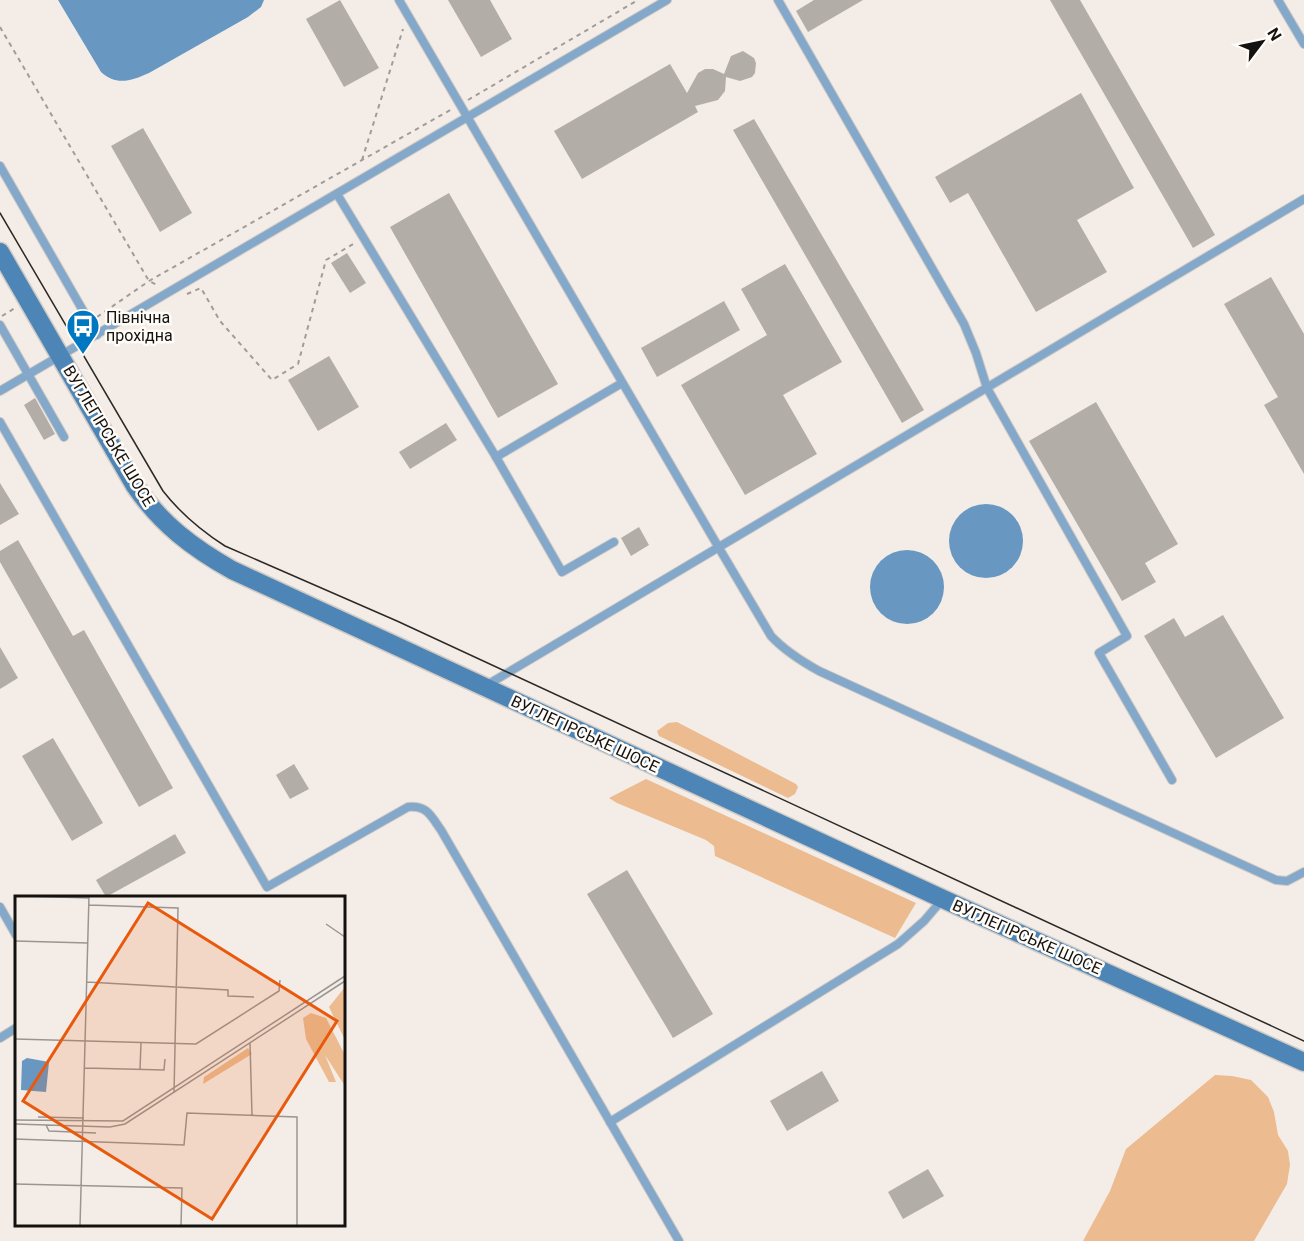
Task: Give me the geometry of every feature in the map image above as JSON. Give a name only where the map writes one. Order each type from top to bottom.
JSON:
[{"type":"street","name":"ВУГЛЕГІРСЬКЕ ШОСЕ","points":[[0,252],[135,486],[160,519],[187,542],[232,570],[943,899],[1304,1062]]},
{"type":"lane","points":[[399,0],[771,636],[789,653],[819,671],[1276,880],[1287,881],[1304,872]]},
{"type":"lane","points":[[0,391],[667,0]]},
{"type":"lane","points":[[778,0],[964,324],[987,388],[1127,636],[1099,653],[1172,780]]},
{"type":"lane","points":[[1278,0],[1304,44]]},
{"type":"lane","points":[[0,166],[97,335]]},
{"type":"lane","points":[[337,194],[496,457],[562,572],[614,542]]},
{"type":"lane","points":[[483,687],[1304,199]]},
{"type":"lane","points":[[0,325],[64,437]]},
{"type":"lane","points":[[496,457],[622,383]]},
{"type":"lane","points":[[0,422],[267,887],[408,807],[417,806],[426,809],[441,830],[679,1241]]},
{"type":"lane","points":[[610,1122],[898,944],[924,921],[943,899]]},
{"type":"lane","points":[[0,907],[15,933]]},
{"type":"lane","points":[[0,1038],[15,1029]]},
{"type":"path","points":[[90,323],[149,281],[460,105],[638,0]]},
{"type":"path","points":[[362,160],[408,15]]},
{"type":"path","points":[[0,27],[149,281],[171,292],[186,294],[201,288],[220,321],[272,380],[298,364],[326,260],[363,239]]},
{"type":"shaded area","points":[[677,722],[796,784],[798,787],[795,794],[788,798],[659,736],[657,731],[668,723]]},
{"type":"shaded area","points":[[646,779],[916,903],[895,938],[715,856],[714,846],[706,840],[609,798]]},
{"type":"shaded area","points":[[1215,1075],[1251,1080],[1268,1097],[1274,1112],[1278,1135],[1288,1151],[1290,1165],[1287,1184],[1254,1241],[1083,1241],[1110,1191],[1126,1149]]},
{"type":"water","points":[[58,0],[264,0],[261,7],[248,17],[149,73],[118,81],[101,72]]},
{"type":"water","points":[[986,504],[1007,510],[1017,520],[1023,541],[1017,562],[1007,572],[986,578],[965,572],[955,562],[949,541],[955,520],[965,510]]},
{"type":"water","points":[[907,550],[928,556],[938,566],[944,587],[938,608],[928,618],[907,624],[886,618],[876,608],[870,587],[876,566],[886,556]]},
{"type":"building","points":[[340,0],[379,68],[344,87],[306,19]]},
{"type":"building","points":[[448,0],[490,0],[512,39],[481,57]]},
{"type":"building","points":[[814,0],[863,0],[808,32],[796,11]]},
{"type":"building","points":[[1050,0],[1080,0],[1215,235],[1193,248]]},
{"type":"building","points":[[743,51],[754,58],[756,63],[752,77],[740,81],[726,77],[725,91],[718,100],[695,106],[698,112],[582,179],[554,131],[670,64],[687,93],[698,73],[705,69],[713,69],[724,74],[731,56]]},
{"type":"building","points":[[1081,93],[1134,188],[1077,220],[1107,272],[1036,312],[968,193],[950,203],[935,177]]},
{"type":"building","points":[[754,119],[924,410],[902,423],[733,130]]},
{"type":"building","points":[[143,128],[192,213],[160,232],[111,146]]},
{"type":"building","points":[[449,193],[558,384],[498,418],[390,227]]},
{"type":"building","points":[[347,253],[366,283],[350,293],[331,263]]},
{"type":"building","points":[[785,264],[842,362],[783,395],[817,454],[745,495],[681,385],[767,335],[741,289]]},
{"type":"building","points":[[1271,277],[1304,334],[1304,474],[1264,405],[1278,397],[1224,304]]},
{"type":"building","points":[[724,301],[740,330],[657,377],[641,348]]},
{"type":"building","points":[[329,356],[359,407],[318,431],[288,380]]},
{"type":"building","points":[[35,398],[55,434],[44,440],[24,405]]},
{"type":"building","points":[[1096,402],[1178,544],[1145,563],[1156,582],[1122,601],[1029,441]]},
{"type":"building","points":[[446,423],[457,440],[410,469],[399,452]]},
{"type":"building","points":[[0,483],[19,514],[0,525]]},
{"type":"building","points":[[639,527],[649,545],[631,556],[621,538]]},
{"type":"building","points":[[18,540],[73,636],[84,630],[173,788],[139,807],[0,562],[0,551]]},
{"type":"building","points":[[1223,615],[1284,718],[1216,758],[1144,636],[1174,618],[1185,637]]},
{"type":"building","points":[[0,647],[18,678],[0,689]]},
{"type":"building","points":[[53,738],[103,823],[72,841],[22,756]]},
{"type":"building","points":[[294,764],[309,789],[290,799],[276,775]]},
{"type":"building","points":[[175,834],[186,853],[108,896],[105,896],[96,880]]},
{"type":"building","points":[[627,870],[713,1014],[673,1038],[587,894]]},
{"type":"building","points":[[822,1071],[839,1101],[787,1131],[770,1101]]},
{"type":"building","points":[[928,1169],[944,1196],[903,1219],[888,1192]]},
{"type":"tram line","points":[[0,213],[163,491],[191,521],[225,546],[397,621],[1304,1041]]},
{"type":"place","name":"Північна прохідна","points":[[83,355]]}]
